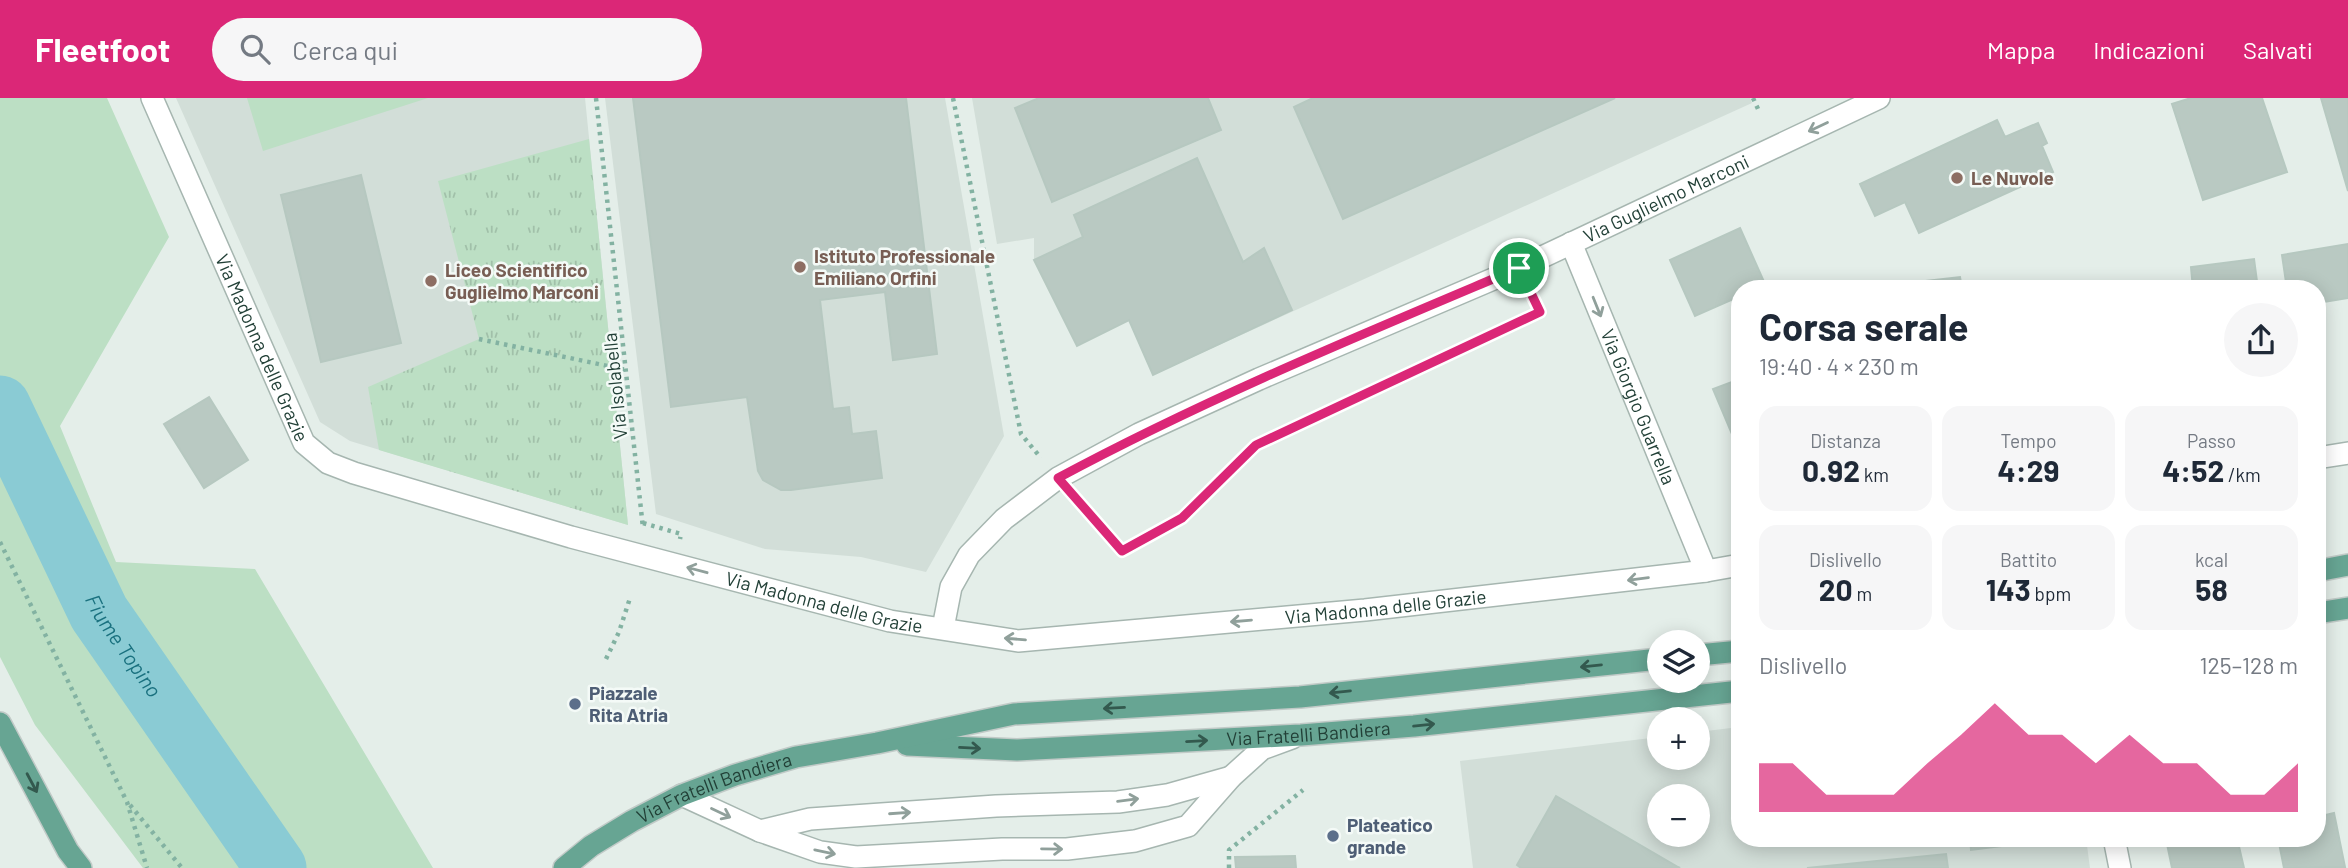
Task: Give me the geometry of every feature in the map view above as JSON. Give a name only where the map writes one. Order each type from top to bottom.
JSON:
[{"type":"main road","points":[[2326,569],[2348,565]]},
{"type":"main road","points":[[2326,612],[2348,608]]},
{"type":"main road","points":[[1710,654],[1731,652]]},
{"type":"main road","name":"Via Fratelli Bandiera","points":[[564,868],[601,839],[682,795],[735,775],[796,757],[1014,714],[1300,697],[1647,660]]},
{"type":"main road","name":"Via Fratelli Bandiera","points":[[877,743],[1017,750],[1301,735],[1414,726],[1731,692]]},
{"type":"main road","points":[[0,723],[68,850],[81,868]]},
{"type":"street","name":"Via Madonna delle Grazie","points":[[152,98],[304,443],[328,463],[354,473],[571,537],[890,621],[1018,641],[1365,610],[1731,567]]},
{"type":"street","name":"Via Guglielmo Marconi","points":[[943,628],[951,587],[969,555],[1004,519],[1058,478],[1139,435],[1259,379],[1519,268],[1880,98]]},
{"type":"street","name":"Via Giorgio Guarrella","points":[[1571,243],[1706,571]]},
{"type":"street","points":[[2326,457],[2348,453]]},
{"type":"street","points":[[682,795],[760,831],[820,852],[856,857],[1002,849],[1066,849],[1135,841],[1188,826],[1231,777],[1262,749],[1301,735]]},
{"type":"street","points":[[760,831],[810,819],[996,806],[1118,802],[1167,795],[1231,777]]},
{"type":"street","points":[[2116,847],[2120,868]]},
{"type":"path","name":"Via Isolabella","points":[[596,98],[643,514],[643,534]]},
{"type":"path","points":[[953,98],[1021,434],[1122,551],[1182,518],[1256,445],[1540,312],[1519,268]]},
{"type":"path","points":[[1753,98],[1758,109]]},
{"type":"path","points":[[479,339],[627,370]]},
{"type":"path","points":[[0,542],[127,802],[147,868]]},
{"type":"path","points":[[607,659],[630,598]]},
{"type":"path","points":[[1229,868],[1229,850],[1303,790]]},
{"type":"path","points":[[127,802],[182,868]]},
{"type":"shaded area","name":"Liceo Scientifico Guglielmo Marconi","points":[[176,98],[585,98],[628,525],[350,441],[320,422]]},
{"type":"shaded area","name":"Istituto Professionale Emiliano Orfini","points":[[605,98],[945,98],[1004,436],[926,572],[861,557],[765,549],[656,514]]},
{"type":"shaded area","points":[[972,98],[1750,98],[1752,103],[1153,375],[1129,320],[1077,346],[1034,260],[1034,238],[997,244]]},
{"type":"shaded area","points":[[1731,728],[1731,847],[2087,847],[2090,868],[1473,868],[1460,761],[1647,738],[1647,770],[1710,770],[1710,731]]},
{"type":"green space","points":[[0,98],[107,98],[169,237],[60,426],[116,562],[255,569],[433,868],[143,868],[35,725],[0,657]]},
{"type":"green space","points":[[247,98],[428,98],[263,151]]},
{"type":"green space","points":[[589,139],[628,525],[379,450],[368,387],[479,339],[438,181]]},
{"type":"building","points":[[633,98],[906,98],[937,354],[893,360],[885,292],[820,300],[833,409],[849,407],[852,434],[876,431],[882,478],[781,490],[763,480],[758,471],[747,397],[671,407]]},
{"type":"building","points":[[1039,98],[1208,98],[1221,130],[1052,202],[1015,108]]},
{"type":"building","points":[[1313,98],[1615,98],[1343,219],[1294,107]]},
{"type":"building","points":[[2191,98],[2262,98],[2287,172],[2203,200],[2172,104]]},
{"type":"building","points":[[2321,98],[2348,98],[2348,191]]},
{"type":"building","name":"Le Nuvole","points":[[1997,120],[2005,137],[2038,123],[2047,143],[2042,146],[2053,172],[1919,233],[1905,202],[1875,216],[1860,184]]},
{"type":"building","points":[[1197,158],[1243,262],[1264,248],[1292,310],[1153,375],[1129,320],[1077,346],[1034,260],[1083,237],[1074,215]]},
{"type":"building","points":[[361,175],[401,343],[321,362],[281,195]]},
{"type":"building","points":[[1740,228],[1763,280],[1731,280],[1731,300],[1695,316],[1670,260]]},
{"type":"building","points":[[2348,244],[2348,298],[2326,302],[2326,280],[2286,280],[2282,255]]},
{"type":"building","points":[[2254,259],[2257,280],[2192,280],[2191,267]]},
{"type":"building","points":[[1960,277],[1960,280],[1934,280]]},
{"type":"building","points":[[1731,382],[1731,432],[1713,389]]},
{"type":"building","points":[[209,397],[248,460],[204,488],[164,424]]},
{"type":"building","points":[[1556,796],[1680,868],[1521,868],[1517,865]]},
{"type":"building","points":[[2334,813],[2345,867],[2284,868],[2280,847],[2326,847],[2326,815]]},
{"type":"building","points":[[1971,847],[1995,847],[1971,850]]},
{"type":"building","points":[[2168,847],[2239,847],[2244,868],[2172,868]]},
{"type":"building","points":[[1946,854],[1948,868],[1807,868]]},
{"type":"building","points":[[1295,856],[1296,868],[1236,868],[1235,857]]},
{"type":"waterway","name":"Fiume Topino","points":[[0,406],[99,613],[276,868]]},
{"type":"place","name":"Le Nuvole","points":[[1957,178]]},
{"type":"place","name":"Istituto Professionale Emiliano Orfini","points":[[800,267]]},
{"type":"place","name":"Liceo Scientifico Guglielmo Marconi","points":[[431,281]]},
{"type":"place","name":"Piazzale Rita Atria","points":[[575,704]]},
{"type":"place","name":"Plateatico grande","points":[[1333,836]]},
{"type":"route","points":[[1519,268],[1540,312],[1256,445],[1182,518],[1122,551],[1058,478],[1139,435],[1259,379],[1519,268]]}]
